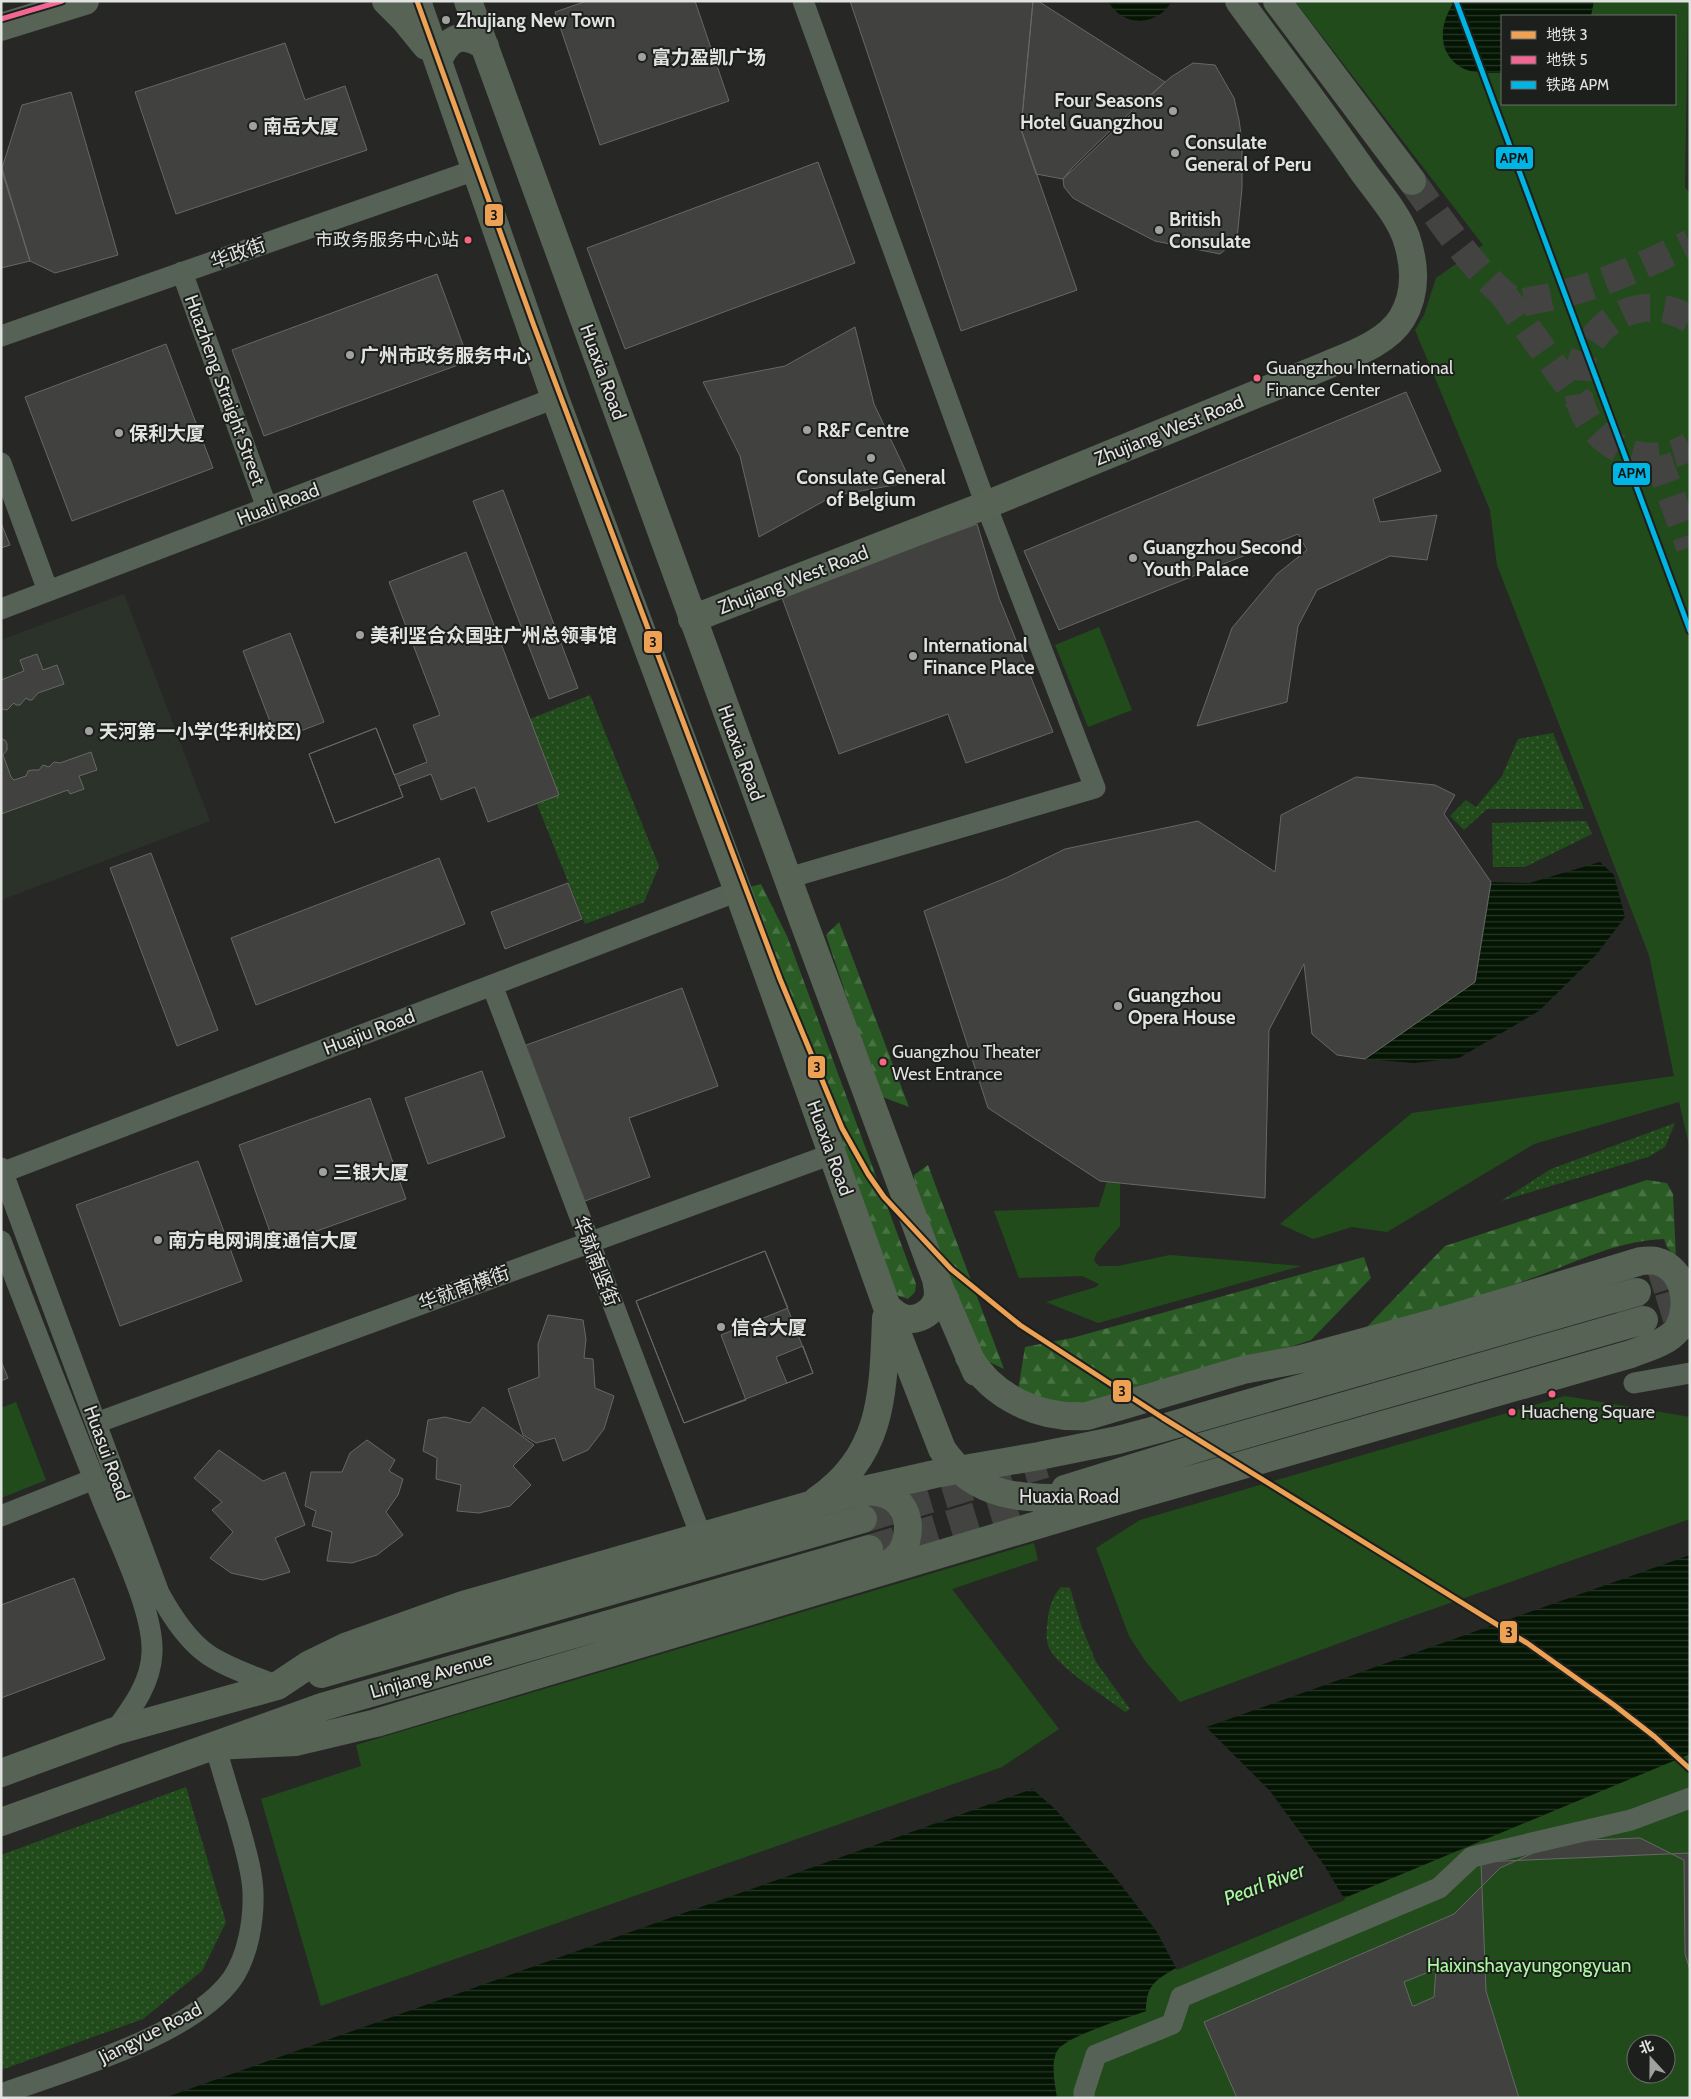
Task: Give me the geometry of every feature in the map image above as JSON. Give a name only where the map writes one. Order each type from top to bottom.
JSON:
[{"type":"main road","points":[[1,27],[85,1]]},
{"type":"main road","points":[[386,1],[404,19],[438,61],[449,42],[458,38],[468,38],[485,46]]},
{"type":"main road","name":"Huaxia Road","points":[[418,1],[474,170],[555,398],[738,891],[887,1307],[942,1449],[966,1476],[1009,1496],[1040,1498],[1083,1497]]},
{"type":"main road","name":"Huaxia Road","points":[[468,1],[692,619],[936,1279],[969,1357],[990,1397],[1001,1408],[1018,1418],[1078,1436],[1118,1440]]},
{"type":"main road","points":[[481,1],[485,46]]},
{"type":"main road","name":"Zhujiang West Road","points":[[692,619],[986,505],[1356,352],[1393,329],[1402,317],[1410,300],[1414,275],[1414,267],[1405,235],[1344,144],[1239,1]]},
{"type":"main road","points":[[1277,1],[1412,181]]},
{"type":"main road","points":[[969,1357],[978,1373],[1000,1393],[1038,1411],[1069,1417],[1087,1416],[1243,1370],[1301,1359],[1452,1318],[1641,1261],[1655,1260],[1666,1265],[1675,1272],[1683,1283],[1687,1296],[1684,1319],[1677,1330],[1657,1344],[1542,1380],[1129,1483],[1030,1496],[1009,1496]]},
{"type":"main road","points":[[887,1307],[900,1317],[909,1320],[922,1316],[934,1305],[938,1295],[936,1279]]},
{"type":"main road","points":[[277,1686],[310,1664],[345,1647],[444,1612],[810,1504],[855,1492],[959,1470],[1118,1440],[1637,1292]]},
{"type":"main road","points":[[810,1504],[834,1488],[860,1455],[874,1430],[883,1386],[887,1307]]},
{"type":"main road","points":[[1039,1524],[1083,1497],[1644,1320]]},
{"type":"main road","points":[[1,1822],[215,1746],[296,1742],[376,1723],[870,1561],[1039,1524],[1129,1483]]},
{"type":"main road","points":[[855,1492],[876,1491],[886,1493],[896,1499],[905,1509],[908,1523],[908,1538],[902,1552],[894,1561],[870,1561]]},
{"type":"main road","name":"Linjiang Avenue","points":[[115,1731],[863,1519]]},
{"type":"main road","points":[[1,1773],[115,1731]]},
{"type":"street","points":[[788,878],[1095,788],[986,505],[802,1]]},
{"type":"street","name":"华政街","points":[[1,336],[474,170]]},
{"type":"street","name":"Huazheng Straight Street","points":[[182,272],[267,508]]},
{"type":"street","name":"Huali Road","points":[[1,609],[555,398]]},
{"type":"street","points":[[1,463],[48,591]]},
{"type":"street","name":"Huajiu Road","points":[[2,1171],[738,891]]},
{"type":"street","name":"华就南竖街","points":[[492,985],[701,1536]]},
{"type":"street","name":"华就南横街","points":[[96,1423],[832,1154]]},
{"type":"street","name":"Huasui Road","points":[[2,1171],[159,1593],[172,1616],[206,1653],[277,1686]]},
{"type":"street","name":"Huasui Road","points":[[1,1241],[135,1581],[150,1626],[152,1654],[148,1675],[134,1706],[115,1731]]},
{"type":"street","points":[[1634,1383],[1690,1373]]},
{"type":"street","points":[[1,1516],[94,1479]]},
{"type":"street","name":"Jiangyue Road","points":[[1,2094],[97,2060],[188,2019],[213,2001],[232,1978],[247,1942],[251,1923],[253,1892],[248,1859],[215,1746]]},
{"type":"street","points":[[1084,2098],[1084,2092],[1096,2055],[1172,2024],[1181,1997],[1438,1888],[1472,1857],[1631,1820],[1690,1798]]},
{"type":"shaded area","name":"天河第一小学(华利校区)","points":[[124,594],[210,821],[1,900],[1,640]]},
{"type":"green space","points":[[1295,1],[1688,1],[1685,187],[1690,194],[1690,1149],[1679,1102],[1534,1144],[1387,1232],[1352,1227],[1313,1239],[1280,1224],[1412,1113],[1674,1076],[1649,955],[1497,565],[1490,510],[1415,330],[1424,315],[1436,278],[1483,245]]},
{"type":"green space","points":[[1099,627],[1132,710],[1088,727],[1055,645]]},
{"type":"green space","points":[[590,695],[659,866],[644,902],[585,924],[537,804],[559,795],[530,719]]},
{"type":"green space","points":[[1553,733],[1584,809],[1487,809],[1464,830],[1450,816],[1466,800],[1476,807],[1502,776],[1518,739]]},
{"type":"green space","points":[[1586,821],[1592,834],[1525,867],[1493,867],[1492,823]]},
{"type":"green space","points":[[761,884],[787,936],[916,1284],[915,1292],[908,1299],[899,1296],[888,1287],[750,887]]},
{"type":"green space","points":[[839,922],[909,1107],[880,1096],[826,935]]},
{"type":"green space","points":[[1675,1123],[1665,1147],[1648,1157],[1501,1201],[1551,1169]]},
{"type":"green space","points":[[928,1165],[1004,1369],[985,1360],[930,1230],[915,1189],[914,1175]]},
{"type":"green space","points":[[1647,1180],[1667,1183],[1673,1194],[1676,1258],[1667,1247],[1664,1239],[1628,1244],[1594,1254],[1486,1294],[1363,1331],[1445,1246]]},
{"type":"green space","points":[[1107,1181],[1120,1183],[1120,1226],[1096,1254],[1094,1261],[1099,1266],[1118,1266],[1170,1255],[1301,1266],[1098,1323],[1046,1302],[1096,1287],[1099,1284],[1082,1276],[1019,1278],[994,1211],[1099,1207]]},
{"type":"green space","points":[[1364,1257],[1371,1278],[1311,1340],[1079,1405],[1049,1401],[1018,1391],[1025,1347],[1072,1338]]},
{"type":"green space","points":[[1565,1396],[1690,1417],[1690,1519],[1410,1617],[1180,1702],[1146,1662],[1129,1636],[1096,1548],[1140,1520]]},
{"type":"green space","points":[[16,1402],[46,1480],[1,1498],[1,1408]]},
{"type":"green space","points":[[1034,1543],[1038,1560],[952,1589],[1059,1729],[1002,1767],[321,2006],[261,1799],[361,1766],[356,1745]]},
{"type":"green space","points":[[1061,1587],[1070,1588],[1081,1625],[1096,1662],[1130,1709],[1125,1712],[1073,1674],[1049,1648],[1047,1629],[1049,1614],[1054,1597]]},
{"type":"green space","name":"Haixinshayayungongyuan","points":[[1690,1754],[1690,2098],[1057,2098],[1053,2068],[1055,2056],[1062,2045],[1084,2034],[1146,2011],[1146,2003],[1152,1985],[1174,1969]]},
{"type":"green space","points":[[186,1787],[226,1922],[202,1971],[143,2019],[1,2070],[1,1855]]},
{"type":"water","points":[[1108,1],[1172,1],[1166,10],[1158,16],[1140,21],[1122,16],[1114,10]]},
{"type":"water","points":[[1455,1],[1594,1],[1591,15],[1501,15],[1501,73],[1467,70],[1450,57],[1445,49],[1443,39],[1445,20]]},
{"type":"water","points":[[1600,862],[1614,875],[1625,917],[1597,954],[1539,1011],[1459,1058],[1414,1063],[1365,1059],[1491,882],[1529,883]]},
{"type":"water","name":"Pearl River","points":[[1690,1555],[1690,1754],[1174,1969],[1152,1985],[1146,2003],[1146,2011],[1084,2034],[1062,2045],[1055,2056],[1053,2068],[1057,2098],[164,2098]]},
{"type":"pier","points":[[1204,1725],[1270,1791],[1324,1865],[1345,1900],[1177,1970],[1157,1932],[1115,1877],[1055,1809],[1030,1787]]},
{"type":"building","name":"Zhujiang New Town","points":[[412,1],[466,1],[480,38],[432,56]]},
{"type":"building","name":"Zhujiang New Town","points":[[413,1],[466,1],[479,38],[432,55]]},
{"type":"building","name":"富力盈凯广场","points":[[587,1],[695,1],[729,101],[600,145],[555,12]]},
{"type":"building","points":[[850,1],[1033,1],[1021,129],[1077,290],[961,331]]},
{"type":"building","points":[[1033,1],[1038,1],[1165,82],[1063,179],[1036,174],[1021,129]]},
{"type":"building","name":"南岳大厦","points":[[285,43],[305,100],[345,86],[367,150],[176,214],[135,92]]},
{"type":"building","points":[[1193,63],[1215,65],[1234,98],[1242,141],[1242,188],[1237,239],[1220,254],[1155,241],[1073,198],[1064,187],[1063,179],[1072,168],[1116,125],[1171,77]]},
{"type":"building","points":[[71,92],[118,255],[55,273],[30,261],[2,168],[22,105]]},
{"type":"building","points":[[818,162],[855,263],[625,349],[587,248]]},
{"type":"building","points":[[1,168],[30,261],[1,268]]},
{"type":"building","name":"广州市政务服务中心","points":[[437,274],[469,361],[264,436],[232,350]]},
{"type":"building","name":"R&F Centre","points":[[855,327],[874,404],[911,482],[833,496],[759,537],[740,456],[703,382],[785,366]]},
{"type":"building","name":"保利大厦","points":[[166,344],[213,468],[72,521],[25,397]]},
{"type":"building","name":"Guangzhou Second Youth Palace","points":[[1406,392],[1441,471],[1373,499],[1380,522],[1437,515],[1427,560],[1390,556],[1317,590],[1298,626],[1287,702],[1197,726],[1232,628],[1277,574],[1307,550],[1298,534],[1059,630],[1024,551]]},
{"type":"building","points":[[503,490],[578,688],[549,699],[473,501]]},
{"type":"building","points":[[1,523],[10,545],[1,548]]},
{"type":"building","name":"International Finance Place","points":[[977,524],[999,598],[1053,732],[966,763],[948,714],[839,754],[781,595]]},
{"type":"building","points":[[466,552],[559,795],[488,822],[475,787],[441,800],[431,774],[399,786],[403,797],[335,823],[309,754],[376,728],[394,775],[427,762],[413,725],[440,715],[389,582]]},
{"type":"building","points":[[290,633],[324,722],[277,740],[243,651]]},
{"type":"building","points":[[37,654],[43,670],[57,665],[64,684],[38,693],[32,700],[26,698],[20,705],[14,703],[7,710],[1,709],[1,680],[24,671],[20,660]]},
{"type":"building","points":[[376,728],[403,797],[335,823],[309,754]]},
{"type":"building","points":[[1,739],[5,740],[7,744],[7,750],[3,755],[11,777],[14,780],[26,776],[28,771],[39,770],[43,765],[49,767],[54,762],[60,763],[91,752],[97,770],[79,776],[84,789],[70,794],[68,790],[1,814]]},
{"type":"building","name":"Guangzhou Opera House","points":[[1356,777],[1435,785],[1455,795],[1444,814],[1491,882],[1475,982],[1365,1059],[1337,1055],[1312,1034],[1304,964],[1269,1030],[1265,1198],[1100,1181],[988,1108],[924,911],[1006,878],[1065,849],[1198,821],[1275,872],[1281,815]]},
{"type":"building","points":[[151,853],[218,1030],[177,1046],[110,868]]},
{"type":"building","points":[[439,858],[465,924],[256,1005],[231,938]]},
{"type":"building","points":[[568,883],[582,919],[505,949],[491,912]]},
{"type":"building","points":[[682,988],[718,1086],[629,1118],[650,1177],[577,1204],[521,1047]]},
{"type":"building","points":[[482,1071],[505,1137],[428,1164],[405,1098]]},
{"type":"building","name":"三银大厦","points":[[370,1098],[406,1199],[275,1246],[239,1145]]},
{"type":"building","name":"南方电网调度通信大厦","points":[[198,1161],[242,1281],[120,1326],[76,1205]]},
{"type":"building","name":"信合大厦","points":[[765,1251],[788,1308],[721,1335],[746,1400],[684,1423],[636,1301]]},
{"type":"building","name":"信合大厦","points":[[765,1251],[813,1373],[684,1423],[636,1301]]},
{"type":"building","points":[[548,1315],[583,1320],[586,1339],[584,1358],[593,1359],[595,1388],[614,1396],[604,1429],[588,1450],[563,1461],[555,1438],[536,1443],[523,1435],[508,1389],[539,1377],[538,1344]]},
{"type":"building","name":"信合大厦","points":[[803,1346],[813,1373],[787,1383],[776,1357]]},
{"type":"building","points":[[1,1361],[8,1378],[1,1381]]},
{"type":"building","points":[[483,1407],[534,1445],[513,1466],[531,1485],[510,1506],[479,1513],[457,1511],[461,1485],[436,1479],[437,1458],[423,1451],[428,1420],[445,1417],[470,1423]]},
{"type":"building","points":[[367,1440],[395,1460],[389,1471],[403,1479],[398,1495],[386,1512],[403,1535],[377,1555],[352,1563],[327,1561],[332,1532],[312,1526],[316,1511],[305,1506],[311,1472],[342,1472],[350,1453]]},
{"type":"building","points":[[219,1450],[263,1481],[285,1472],[305,1525],[275,1538],[290,1572],[263,1580],[231,1573],[210,1558],[233,1532],[212,1510],[222,1502],[194,1478]]},
{"type":"building","points":[[74,1578],[105,1659],[1,1698],[1,1605]]},
{"type":"building","name":"Haixinshayayungongyuan","points":[[1640,1838],[1684,1860],[1685,1954],[1690,1970],[1690,2098],[1237,2098],[1204,2022],[1454,1914],[1500,1868],[1542,1849],[1588,1840]],"holes":[[[1436,1969],[1434,1997],[1414,2006],[1404,1982]]]},
{"type":"building","points":[[1690,1853],[1690,2098],[1519,2098],[1486,1991],[1481,1862]]},
{"type":"tunnel","points":[[1412,181],[1462,249],[1493,285],[1507,297],[1519,302],[1554,296],[1594,285],[1614,278],[1690,243]]},
{"type":"tunnel","points":[[1503,294],[1580,402]]},
{"type":"tunnel","points":[[1690,319],[1658,308],[1629,312],[1605,326],[1587,348],[1579,375],[1581,403],[1595,430],[1624,451],[1649,457],[1674,453],[1690,446]]},
{"type":"tunnel","points":[[1657,457],[1690,547]]},
{"type":"tunnel","points":[[1610,1293],[1690,1268]]},
{"type":"tunnel","points":[[1619,1321],[1690,1300]]},
{"type":"tunnel","points":[[863,1519],[1045,1464]]},
{"type":"tunnel","points":[[869,1549],[1039,1497]]},
{"type":"metro line","name":"5","points":[[1,19],[62,1]]},
{"type":"metro line","name":"3","points":[[417,1],[534,326],[780,979],[842,1128],[868,1174],[884,1197],[951,1269],[1020,1325],[1163,1418],[1527,1643],[1614,1705],[1655,1737],[1690,1769]]},
{"type":"rail line","name":"APM","points":[[1456,1],[1690,631]]},
{"type":"place","name":"Zhujiang New Town","points":[[446,20]]},
{"type":"place","name":"富力盈凯广场","points":[[642,57]]},
{"type":"place","name":"Four Seasons Hotel Guangzhou","points":[[1173,111]]},
{"type":"place","name":"南岳大厦","points":[[253,126]]},
{"type":"place","name":"Consulate General of Peru","points":[[1175,153]]},
{"type":"place","name":"British Consulate","points":[[1159,230]]},
{"type":"place","name":"市政务服务中心站","points":[[468,240]]},
{"type":"place","name":"广州市政务服务中心","points":[[350,355]]},
{"type":"place","name":"Guangzhou International Finance Center","points":[[1257,378]]},
{"type":"place","name":"R&F Centre","points":[[807,430]]},
{"type":"place","name":"保利大厦","points":[[119,433]]},
{"type":"place","name":"Consulate General of Belgium","points":[[871,458]]},
{"type":"place","name":"Guangzhou Second Youth Palace","points":[[1133,558]]},
{"type":"place","name":"美利坚合众国驻广州总领事馆","points":[[360,635]]},
{"type":"place","name":"International Finance Place","points":[[913,656]]},
{"type":"place","name":"天河第一小学(华利校区)","points":[[89,731]]},
{"type":"place","name":"Guangzhou Opera House","points":[[1118,1006]]},
{"type":"place","name":"Guangzhou Theater West Entrance","points":[[883,1062]]},
{"type":"place","name":"三银大厦","points":[[323,1172]]},
{"type":"place","name":"南方电网调度通信大厦","points":[[158,1240]]},
{"type":"place","name":"信合大厦","points":[[721,1327]]},
{"type":"place","name":"Huacheng Square","points":[[1512,1412]]}]
